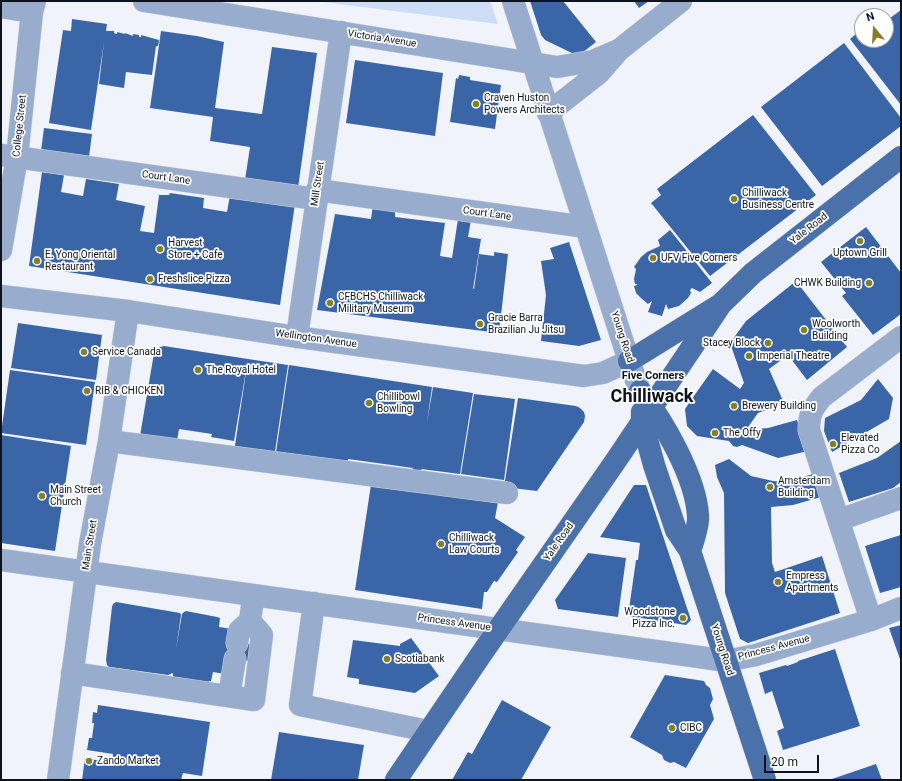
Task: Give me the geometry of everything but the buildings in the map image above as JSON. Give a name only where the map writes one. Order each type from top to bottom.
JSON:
[{"type":"main road","name":"Yale Road","points":[[396,780],[498,629],[617,459],[645,406],[721,304],[754,273],[901,157]]},
{"type":"main road","name":"Yale Road","points":[[629,361],[721,304]]},
{"type":"main road","name":"Young Road","points":[[645,406],[680,457],[695,496],[699,517],[690,551],[765,780]]},
{"type":"main road","points":[[645,406],[654,465],[676,530],[690,551]]},
{"type":"street","name":"Victoria Avenue","points":[[144,1],[245,9],[341,32],[557,67],[593,61],[619,50]]},
{"type":"street","name":"Young Road","points":[[513,1],[548,113],[645,406]]},
{"type":"street","name":"Victoria Avenue","points":[[548,113],[599,73],[619,50],[681,1]]},
{"type":"street","points":[[1,8],[34,7]]},
{"type":"street","name":"College Street","points":[[1,250],[9,156],[34,7]]},
{"type":"street","name":"Mill Street","points":[[297,337],[341,32]]},
{"type":"street","name":"Court Lane","points":[[9,156],[586,227]]},
{"type":"street","name":"Wellington Avenue","points":[[1,296],[128,311],[297,337],[584,376],[603,373],[629,361]]},
{"type":"street","name":"Main Street","points":[[58,780],[86,571],[109,441],[128,311]]},
{"type":"street","points":[[871,620],[809,430],[809,417],[814,406],[822,397],[901,337]]},
{"type":"street","points":[[109,441],[507,493]]},
{"type":"street","points":[[838,520],[901,498]]},
{"type":"street","name":"Princess Avenue","points":[[1,560],[726,661],[756,655],[871,620],[901,608]]},
{"type":"street","points":[[229,696],[239,631],[250,621],[253,595]]},
{"type":"street","points":[[314,604],[300,705],[428,731]]},
{"type":"street","points":[[72,673],[254,700],[262,636],[250,621]]},
{"type":"shaded area","points":[[315,1],[490,1],[498,24]]},
{"type":"place","name":"Craven Huston Powers Architects","points":[[476,104]]},
{"type":"place","name":"Chilliwack Business Centre","points":[[734,199]]},
{"type":"place","name":"Uptown Grill","points":[[860,241]]},
{"type":"place","name":"Harvest Store + Cafe","points":[[160,249]]},
{"type":"place","name":"UFV Five Corners","points":[[653,258]]},
{"type":"place","name":"E. Yong Oriental Restaurant","points":[[37,261]]},
{"type":"place","name":"Freshslice Pizza","points":[[150,279]]},
{"type":"place","name":"CHWK Building","points":[[869,283]]},
{"type":"place","name":"CFBCHS Chilliwack Military Museum","points":[[330,303]]},
{"type":"place","name":"Gracie Barra Brazilian Ju Jitsu","points":[[480,324]]},
{"type":"place","name":"Woolworth Building","points":[[804,330]]},
{"type":"place","name":"Stacey Block","points":[[768,343]]},
{"type":"place","name":"Service Canada","points":[[84,352]]},
{"type":"place","name":"Imperial Theatre","points":[[749,356]]},
{"type":"place","name":"The Royal Hotel","points":[[198,370]]},
{"type":"place","name":"RIB & CHICKEN","points":[[87,391]]},
{"type":"place","name":"Chillibowl Bowling","points":[[369,403]]},
{"type":"place","name":"Brewery Building","points":[[734,406]]},
{"type":"place","name":"The Offy","points":[[715,433]]},
{"type":"place","name":"Elevated Pizza Co","points":[[833,444]]},
{"type":"place","name":"Amsterdam Building","points":[[770,487]]},
{"type":"place","name":"Main Street Church","points":[[42,496]]},
{"type":"place","name":"Chilliwack Law Courts","points":[[441,544]]},
{"type":"place","name":"Empress Apartments","points":[[778,582]]},
{"type":"place","name":"Woodstone Pizza Inc.","points":[[683,618]]},
{"type":"place","name":"Scotiabank","points":[[387,659]]},
{"type":"place","name":"CIBC","points":[[672,728]]},
{"type":"place","name":"Zando Market","points":[[89,761]]},
{"type":"district","name":"Five Corners","points":[[653,376]]},
{"type":"district","name":"Chilliwack","points":[[652,397]]}]
